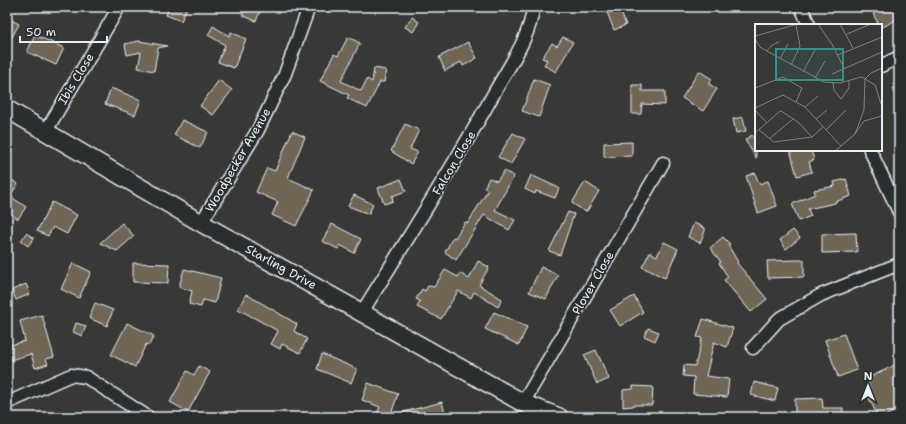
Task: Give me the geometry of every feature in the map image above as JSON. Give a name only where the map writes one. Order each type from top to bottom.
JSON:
[{"type":"street","name":"Ibis Close","points":[[46,131],[119,7]]},
{"type":"street","name":"Woodpecker Avenue","points":[[201,223],[258,130],[285,74],[309,7]]},
{"type":"street","name":"Falcon Close","points":[[362,312],[458,158],[524,39],[533,7]]},
{"type":"street","points":[[801,7],[809,24]]},
{"type":"street","points":[[882,66],[899,57]]},
{"type":"street","name":"Starling Drive","points":[[7,109],[201,223],[523,403],[559,417]]},
{"type":"street","points":[[870,151],[899,212]]},
{"type":"street","name":"Plover Close","points":[[523,403],[663,164]]},
{"type":"street","points":[[753,348],[780,319],[821,295],[899,264]]},
{"type":"street","points":[[7,403],[71,375],[86,377],[148,417]]},
{"type":"building","points":[[169,7],[187,7],[181,21],[166,15]]},
{"type":"building","points":[[246,7],[262,7],[256,21],[242,15]]},
{"type":"building","points":[[605,7],[619,7],[626,25],[614,30]]},
{"type":"building","points":[[886,7],[899,7],[899,18],[882,27],[882,24],[878,24],[873,14]]},
{"type":"building","points":[[412,17],[419,22],[413,32],[405,27]]},
{"type":"building","points":[[7,18],[19,24],[7,47]]},
{"type":"building","points":[[213,26],[229,36],[231,32],[246,39],[234,68],[218,62],[225,45],[208,35]]},
{"type":"building","points":[[35,35],[64,48],[56,65],[27,52]]},
{"type":"building","points":[[348,37],[360,43],[341,81],[361,91],[367,79],[372,82],[374,68],[386,70],[384,82],[380,82],[367,108],[347,98],[349,95],[320,81],[334,54],[338,56]]},
{"type":"building","points":[[563,37],[573,42],[556,72],[544,65],[547,60],[542,58],[552,43],[557,46]]},
{"type":"building","points":[[139,41],[167,46],[158,48],[154,71],[138,68],[141,52],[127,55],[125,44]]},
{"type":"building","points":[[468,42],[477,58],[463,66],[461,62],[445,71],[439,57]]},
{"type":"building","points":[[699,71],[712,79],[709,84],[717,89],[703,111],[682,98]]},
{"type":"building","points":[[534,79],[550,85],[539,117],[522,111]]},
{"type":"building","points":[[219,80],[232,90],[213,115],[200,106]]},
{"type":"building","points":[[632,85],[642,85],[642,91],[665,91],[665,105],[642,104],[641,114],[632,114]]},
{"type":"building","points":[[111,88],[141,100],[135,115],[105,104]]},
{"type":"building","points":[[743,117],[746,131],[736,133],[733,119]]},
{"type":"building","points":[[182,120],[208,132],[200,148],[174,135]]},
{"type":"building","points":[[405,124],[419,130],[410,149],[418,152],[411,164],[391,151]]},
{"type":"building","points":[[292,131],[305,137],[288,178],[314,190],[296,226],[272,215],[278,202],[256,192],[267,168],[275,171]]},
{"type":"building","points":[[513,133],[525,139],[511,164],[498,157]]},
{"type":"building","points":[[752,135],[755,140],[756,158],[745,140]]},
{"type":"building","points":[[632,142],[632,156],[604,157],[604,143]]},
{"type":"building","points":[[790,151],[811,151],[814,160],[809,162],[812,172],[797,176]]},
{"type":"building","points":[[504,171],[514,176],[495,210],[515,220],[509,230],[484,215],[456,260],[445,252],[453,237],[455,238],[465,222],[468,223],[488,190],[484,188],[489,178],[497,181]]},
{"type":"building","points":[[755,173],[759,184],[768,181],[777,206],[758,213],[746,176]]},
{"type":"building","points":[[531,175],[559,188],[555,198],[536,191],[535,194],[525,189]]},
{"type":"building","points":[[7,177],[18,184],[10,196],[26,207],[18,219],[7,211]]},
{"type":"building","points":[[401,179],[406,191],[392,196],[393,201],[384,204],[378,188]]},
{"type":"building","points":[[846,179],[851,196],[835,203],[808,209],[811,216],[799,221],[792,204],[815,194],[814,190],[835,186],[834,182]]},
{"type":"building","points":[[585,182],[599,191],[587,211],[584,211],[572,203]]},
{"type":"building","points":[[354,195],[373,204],[369,214],[348,206]]},
{"type":"building","points":[[52,202],[77,215],[67,234],[53,227],[48,236],[37,231]]},
{"type":"building","points":[[568,212],[574,214],[560,255],[549,251]]},
{"type":"building","points":[[122,223],[134,236],[117,251],[100,243]]},
{"type":"building","points":[[694,223],[705,228],[700,243],[688,237]]},
{"type":"building","points":[[332,224],[361,239],[354,253],[340,245],[338,249],[322,241]]},
{"type":"building","points":[[793,230],[800,238],[786,249],[780,240]]},
{"type":"building","points":[[26,233],[34,238],[28,246],[21,241]]},
{"type":"building","points":[[856,233],[857,252],[822,253],[822,234]]},
{"type":"building","points":[[723,237],[730,244],[728,245],[738,262],[737,263],[767,299],[751,312],[724,280],[728,277],[719,263],[721,262],[710,248]]},
{"type":"building","points":[[664,242],[678,249],[665,278],[642,267],[650,252],[657,256]]},
{"type":"building","points":[[804,260],[804,277],[768,278],[767,261]]},
{"type":"building","points":[[478,261],[489,267],[479,285],[502,299],[498,307],[474,292],[471,298],[458,291],[441,319],[417,307],[420,301],[416,299],[422,289],[425,291],[428,286],[434,287],[445,270],[458,277],[460,273],[469,279]]},
{"type":"building","points":[[73,263],[91,272],[79,298],[61,289]]},
{"type":"building","points":[[133,263],[169,264],[168,283],[133,282]]},
{"type":"building","points":[[541,267],[558,275],[546,299],[529,292]]},
{"type":"building","points":[[184,269],[221,278],[215,303],[203,300],[201,307],[189,304],[192,291],[179,287]]},
{"type":"building","points":[[26,284],[30,294],[16,300],[12,290]]},
{"type":"building","points":[[246,294],[297,324],[294,331],[307,339],[300,353],[282,344],[280,349],[271,344],[278,331],[238,309]]},
{"type":"building","points":[[634,296],[643,312],[620,326],[610,310]]},
{"type":"building","points":[[95,303],[113,310],[107,326],[89,318]]},
{"type":"building","points":[[494,312],[527,327],[519,345],[485,329]]},
{"type":"building","points":[[42,315],[54,357],[46,359],[48,364],[35,368],[31,354],[7,361],[7,346],[25,341],[20,321]]},
{"type":"building","points":[[703,319],[733,328],[727,347],[714,342],[706,376],[729,379],[727,397],[693,394],[694,377],[683,376],[684,365],[695,366],[702,338],[697,337]]},
{"type":"building","points":[[76,323],[86,326],[82,336],[73,332]]},
{"type":"building","points":[[127,323],[154,336],[149,345],[146,344],[135,367],[111,355]]},
{"type":"building","points":[[648,328],[659,332],[655,341],[644,336]]},
{"type":"building","points":[[844,334],[857,370],[838,377],[825,340]]},
{"type":"building","points":[[596,350],[609,379],[597,384],[584,355]]},
{"type":"building","points":[[322,354],[357,369],[351,383],[317,369]]},
{"type":"building","points":[[899,363],[899,409],[883,417],[878,417],[868,396],[872,393],[866,379]]},
{"type":"building","points":[[199,366],[210,372],[188,412],[170,402],[187,371],[194,375]]},
{"type":"building","points":[[754,382],[778,388],[775,401],[751,395]]},
{"type":"building","points":[[368,383],[398,394],[390,417],[375,417],[380,407],[362,400]]},
{"type":"building","points":[[633,386],[653,387],[652,405],[633,405],[623,407],[623,390],[633,389]]},
{"type":"building","points":[[822,398],[823,408],[843,408],[843,417],[804,417],[804,415],[795,415],[795,399]]},
{"type":"building","points":[[442,402],[446,417],[397,417],[396,414]]}]
